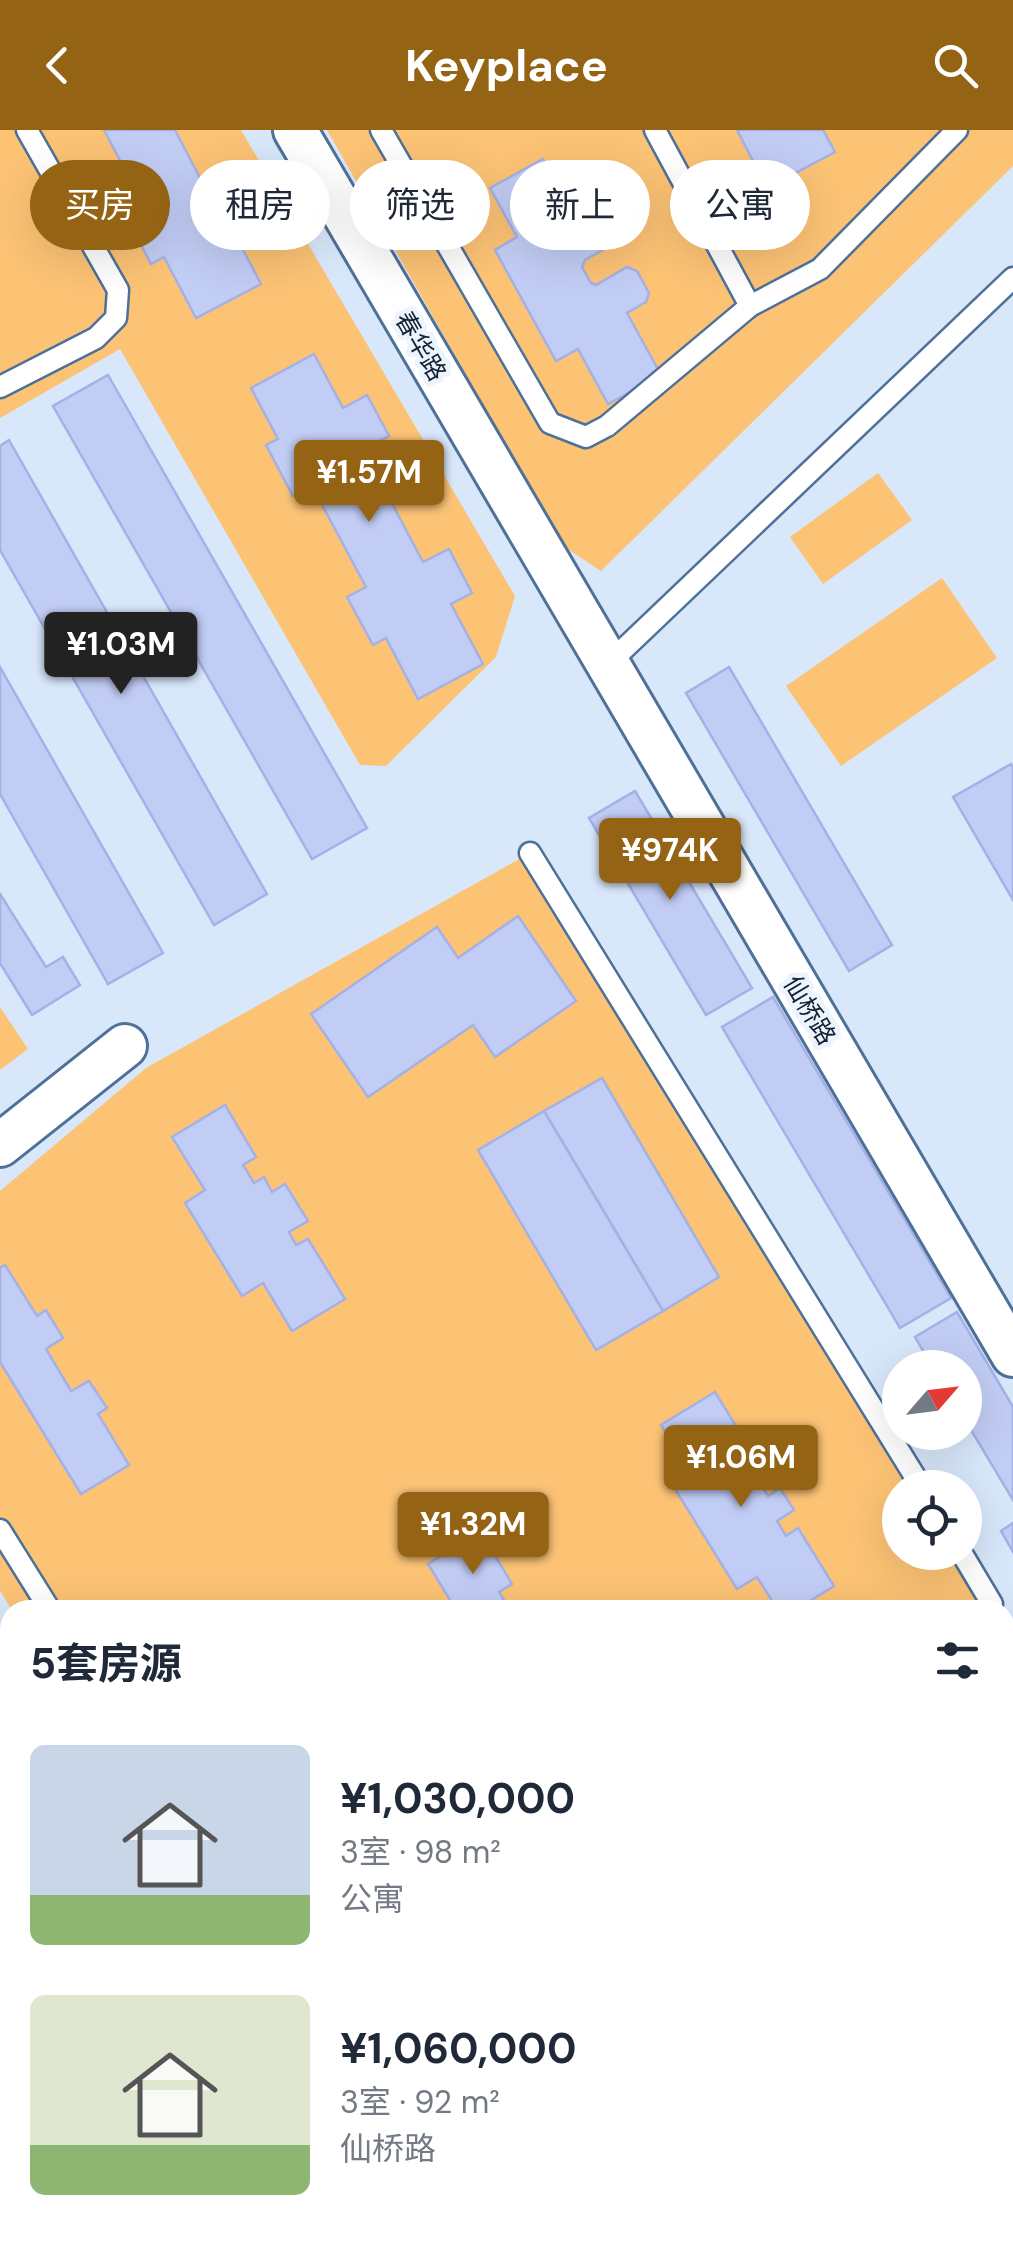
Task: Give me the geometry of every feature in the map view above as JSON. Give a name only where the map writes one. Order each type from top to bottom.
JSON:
[{"type":"street","name":"春华路","points":[[295,130],[606,665]]},
{"type":"street","name":"仙桥路","points":[[606,665],[1013,1355]]},
{"type":"street","points":[[0,1145],[126,1046]]},
{"type":"lane","points":[[0,387],[96,338],[116,318],[118,290],[27,130]]},
{"type":"lane","points":[[380,130],[550,423],[586,437],[607,426],[750,306],[820,270],[957,130]]},
{"type":"lane","points":[[654,130],[750,306]]},
{"type":"lane","points":[[606,665],[1013,278]]},
{"type":"lane","points":[[530,853],[911,1470]]},
{"type":"lane","points":[[0,1530],[44,1600]]},
{"type":"lane","points":[[972,1570],[990,1600]]},
{"type":"shaded area","points":[[0,130],[241,130],[259,160],[190,160],[190,250],[312,250],[515,596],[496,657],[386,766],[360,765],[120,349],[0,418]]},
{"type":"shaded area","points":[[327,130],[1013,130],[1013,166],[601,571],[563,546],[395,250],[490,250],[490,160],[350,160],[350,171]]},
{"type":"shaded area","points":[[878,473],[912,520],[823,584],[790,537]]},
{"type":"shaded area","points":[[942,578],[997,658],[841,766],[786,686]]},
{"type":"shaded area","points":[[530,853],[882,1422],[882,1450],[899,1450],[911,1470],[882,1470],[882,1570],[970,1570],[986,1600],[6,1600],[0,1591],[0,1191],[146,1068]]},
{"type":"shaded area","points":[[0,1007],[28,1049],[0,1070]]},
{"type":"building","points":[[104,130],[175,130],[191,160],[190,250],[243,250],[261,284],[196,318],[164,257],[151,264],[144,250],[170,250],[170,160],[120,160]]},
{"type":"building","points":[[737,130],[823,130],[835,152],[810,165],[810,160],[753,160]]},
{"type":"building","points":[[510,177],[510,224],[490,188]]},
{"type":"building","points":[[510,241],[510,250],[603,250],[585,260],[582,267],[596,285],[627,267],[637,271],[649,293],[646,302],[627,313],[661,375],[608,404],[578,349],[556,361],[495,250]]},
{"type":"building","points":[[314,354],[343,408],[367,395],[389,436],[363,449],[423,562],[449,549],[472,593],[451,604],[483,664],[418,699],[386,638],[373,645],[347,597],[366,587],[312,486],[293,496],[266,445],[278,439],[251,388]]},
{"type":"building","points":[[108,375],[367,828],[312,859],[53,406]]},
{"type":"building","points":[[9,440],[267,894],[214,925],[0,550],[0,446]]},
{"type":"building","points":[[0,667],[163,953],[108,984],[0,794]]},
{"type":"building","points":[[729,667],[892,945],[849,971],[686,693]]},
{"type":"building","points":[[1011,764],[1013,768],[1013,900],[953,797]]},
{"type":"building","points":[[635,791],[752,988],[706,1015],[589,818]]},
{"type":"building","points":[[0,894],[46,967],[63,957],[80,985],[32,1015],[0,963]]},
{"type":"building","points":[[518,916],[576,1001],[495,1057],[473,1025],[368,1097],[311,1014],[437,927],[458,958]]},
{"type":"building","points":[[773,997],[951,1298],[900,1328],[722,1027]]},
{"type":"building","points":[[602,1078],[719,1277],[663,1311],[544,1111]]},
{"type":"building","points":[[225,1105],[256,1157],[243,1165],[254,1183],[264,1177],[272,1192],[285,1184],[308,1221],[289,1232],[296,1245],[308,1239],[345,1299],[292,1331],[263,1283],[242,1296],[185,1203],[205,1190],[172,1137]]},
{"type":"building","points":[[544,1111],[663,1311],[596,1350],[478,1150]]},
{"type":"building","points":[[5,1265],[37,1316],[46,1310],[63,1338],[46,1349],[71,1391],[89,1381],[107,1408],[98,1414],[129,1465],[81,1494],[0,1362],[0,1268]]},
{"type":"building","points":[[957,1312],[979,1350],[923,1350],[915,1337]]},
{"type":"building","points":[[982,1354],[1013,1407],[1013,1500],[982,1448]]},
{"type":"building","points":[[715,1392],[748,1446],[733,1456],[746,1476],[753,1471],[768,1496],[780,1488],[794,1510],[777,1521],[786,1536],[798,1528],[834,1586],[811,1600],[772,1600],[757,1577],[737,1589],[675,1489],[693,1477],[661,1425]]},
{"type":"building","points":[[1013,1523],[1013,1552],[1001,1531]]},
{"type":"building","points":[[481,1532],[512,1584],[499,1592],[504,1600],[450,1600],[428,1564]]}]
